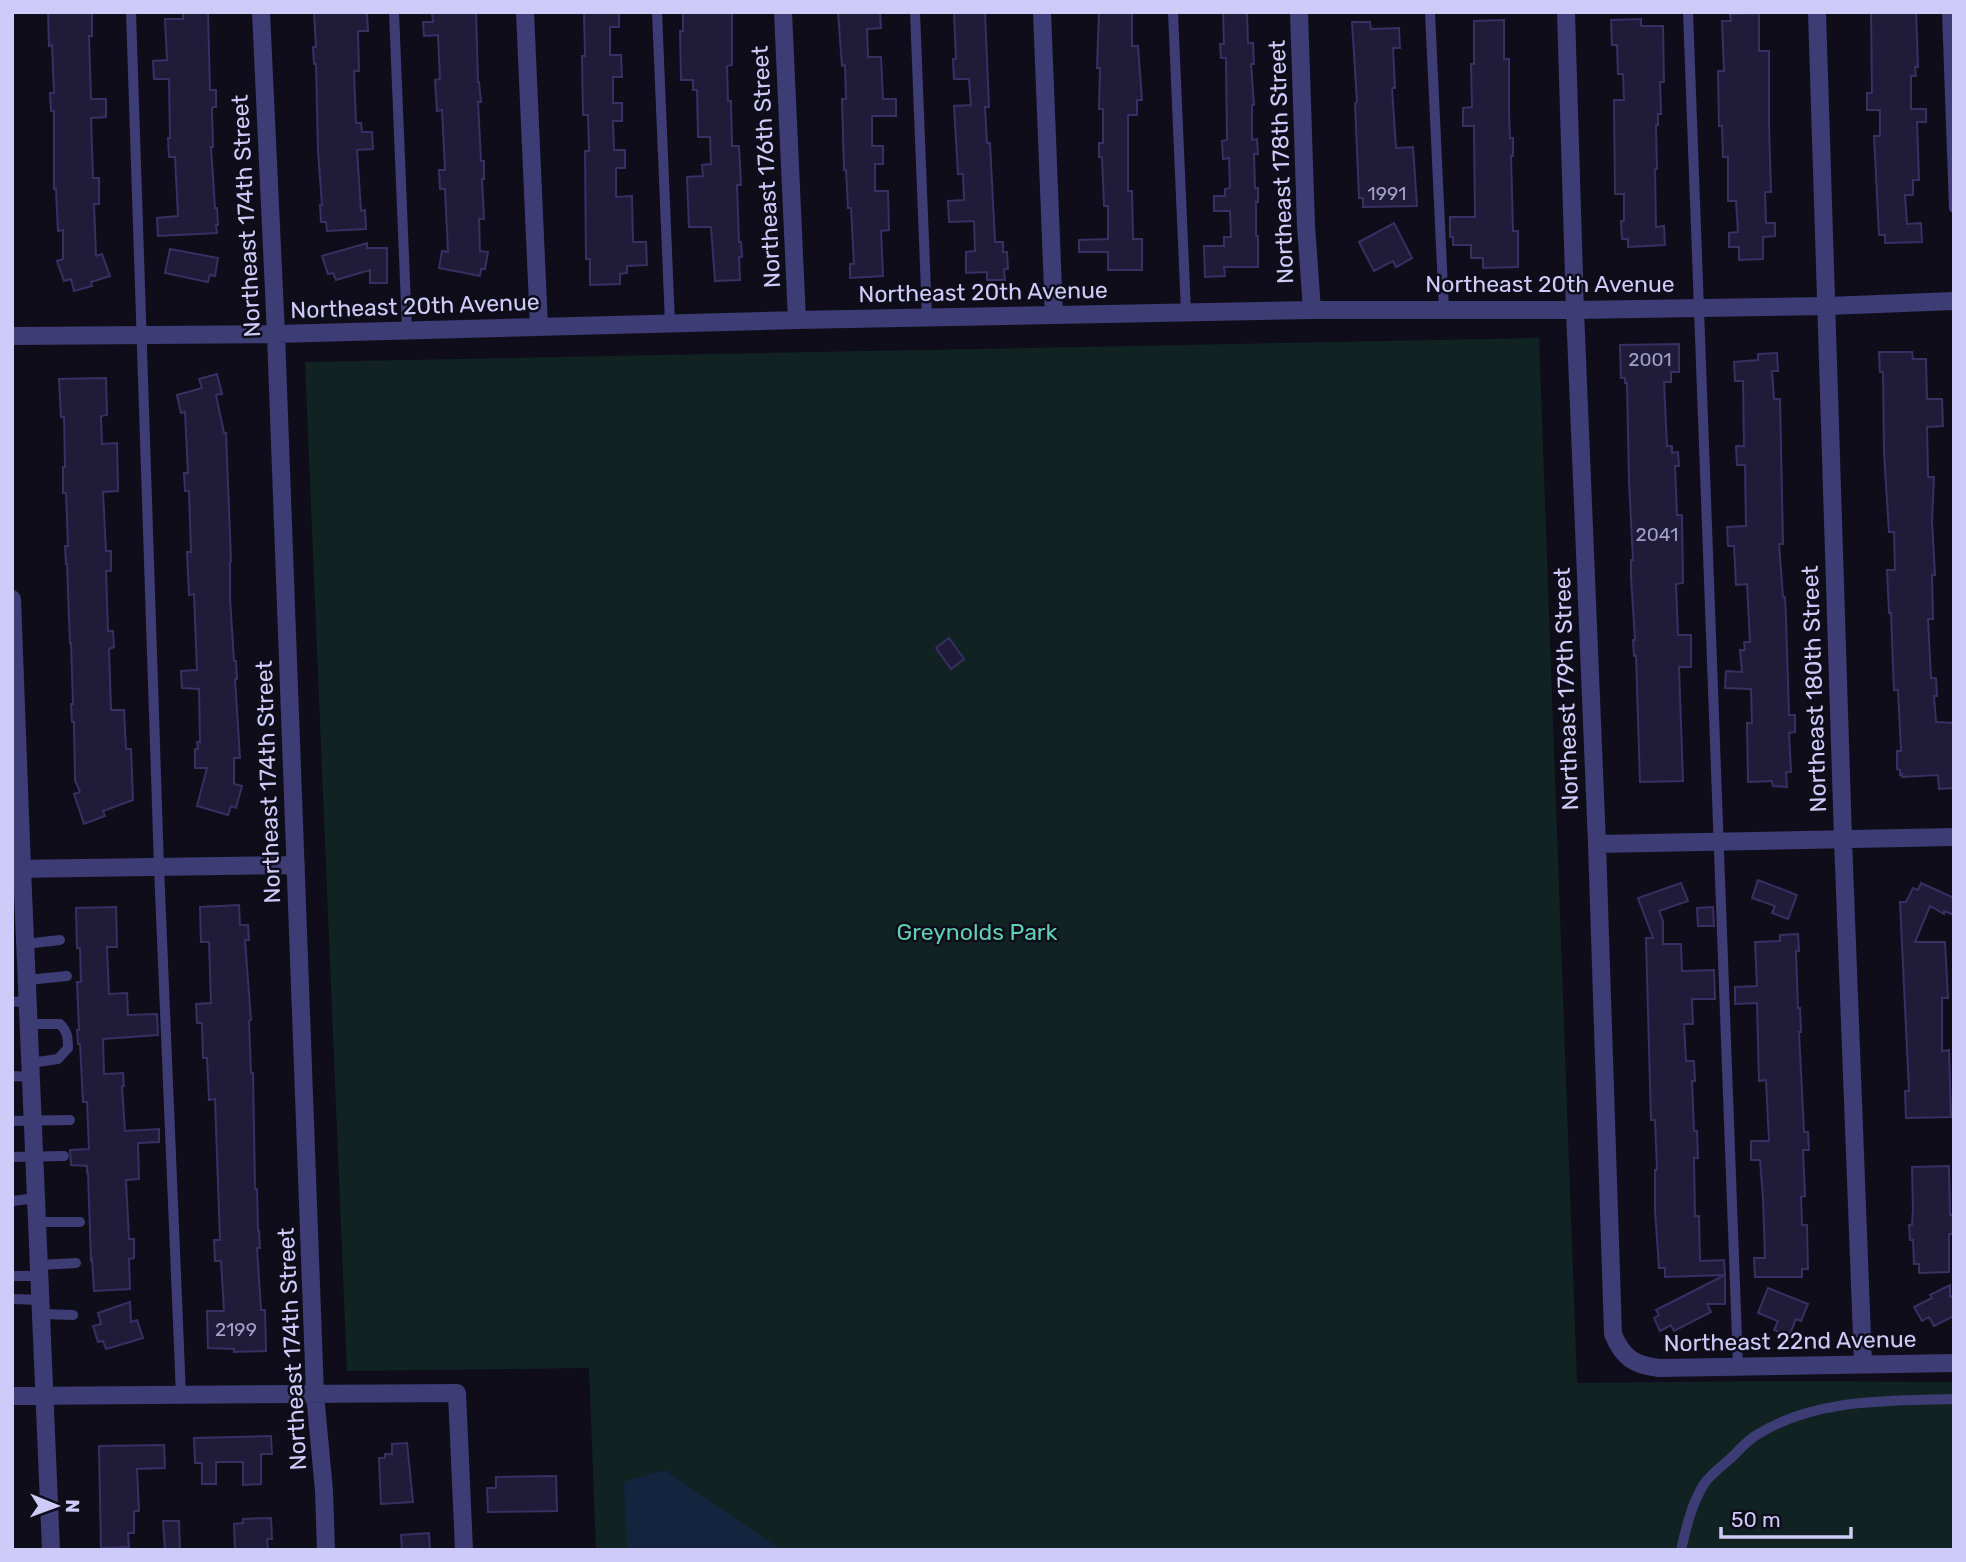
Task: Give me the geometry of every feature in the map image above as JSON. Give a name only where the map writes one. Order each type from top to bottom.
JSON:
[{"type":"street","name":"Northeast 174th Street","points":[[261,12],[276,334],[316,1394],[326,1550]]},
{"type":"street","points":[[525,12],[539,327]]},
{"type":"street","name":"Northeast 176th Street","points":[[783,12],[797,320]]},
{"type":"street","points":[[1042,12],[1054,315]]},
{"type":"street","name":"Northeast 178th Street","points":[[1299,12],[1306,225],[1312,310]]},
{"type":"street","name":"Northeast 179th Street","points":[[1566,12],[1613,1334],[1622,1353],[1629,1359]]},
{"type":"street","name":"Northeast 180th Street","points":[[1817,12],[1843,839],[1863,1364]]},
{"type":"street","name":"Northeast 20th Avenue","points":[[12,336],[276,334],[1186,312],[1575,310],[1954,301]]},
{"type":"street","points":[[12,599],[17,869],[27,980],[20,1001],[29,1024],[51,1550]]},
{"type":"street","points":[[1597,844],[1954,837]]},
{"type":"street","points":[[17,869],[296,864]]},
{"type":"street","name":"Northeast 22nd Avenue","points":[[1629,1359],[1660,1368],[1954,1363]]},
{"type":"street","points":[[12,1396],[457,1393],[464,1550]]},
{"type":"lane","points":[[131,12],[159,867],[181,1395]]},
{"type":"lane","points":[[394,12],[407,330]]},
{"type":"lane","points":[[657,12],[670,323]]},
{"type":"lane","points":[[915,12],[927,317]]},
{"type":"lane","points":[[1173,12],[1186,312]]},
{"type":"lane","points":[[1430,12],[1444,310]]},
{"type":"lane","points":[[1688,12],[1738,1366]]},
{"type":"lane","points":[[1947,12],[1954,208]]},
{"type":"lane","points":[[23,954],[60,940]]},
{"type":"lane","points":[[27,980],[67,976]]},
{"type":"lane","points":[[12,1076],[58,1059],[68,1048],[66,1030],[60,1024],[29,1024]]},
{"type":"lane","points":[[12,1122],[70,1120]]},
{"type":"lane","points":[[12,1157],[64,1156]]},
{"type":"lane","points":[[12,1201],[37,1199]]},
{"type":"lane","points":[[38,1222],[80,1222]]},
{"type":"lane","points":[[12,1276],[76,1263]]},
{"type":"lane","points":[[12,1298],[73,1315]]},
{"type":"lane","points":[[1681,1550],[1688,1520],[1704,1485],[1753,1437],[1796,1417],[1829,1407],[1864,1402],[1954,1399]]},
{"type":"green space","name":"Greynolds Park","points":[[1539,338],[1577,1383],[1954,1382],[1954,1550],[596,1550],[589,1368],[347,1371],[305,362]]},
{"type":"water","points":[[664,1470],[783,1550],[627,1550],[624,1482]]},
{"type":"building","points":[[48,12],[92,12],[92,36],[89,36],[91,99],[106,99],[106,117],[91,118],[93,178],[99,178],[99,204],[94,204],[96,256],[102,254],[110,276],[91,282],[92,286],[74,291],[71,279],[64,281],[57,261],[63,259],[63,230],[58,231],[54,189],[54,111],[51,111],[50,93],[54,93]]},
{"type":"building","points":[[183,12],[208,12],[210,90],[216,90],[216,107],[212,109],[211,147],[218,225],[217,233],[158,236],[157,218],[178,216],[175,157],[169,157],[169,79],[154,79],[153,61],[167,60],[165,19],[183,19]]},
{"type":"building","points":[[314,12],[367,13],[368,31],[358,31],[359,71],[354,71],[356,123],[361,123],[362,132],[372,132],[373,149],[357,150],[361,211],[365,210],[366,229],[327,231],[326,222],[321,222],[316,64],[313,47],[316,47]]},
{"type":"building","points":[[432,12],[476,12],[481,161],[484,161],[484,219],[479,219],[480,251],[488,252],[485,269],[481,269],[480,276],[439,268],[442,251],[448,252],[445,189],[440,189],[439,170],[445,170],[442,110],[437,111],[435,80],[440,79],[438,35],[424,36],[423,22],[433,22]]},
{"type":"building","points":[[584,12],[619,12],[619,27],[610,27],[610,55],[621,55],[622,77],[613,77],[613,103],[622,103],[622,121],[613,121],[614,150],[625,150],[625,168],[616,168],[616,197],[632,196],[633,242],[646,242],[647,265],[627,266],[627,273],[620,274],[620,284],[590,285],[590,259],[586,259],[585,151],[589,151],[588,115],[583,115]]},
{"type":"building","points":[[683,12],[732,12],[732,65],[727,66],[728,101],[731,101],[732,146],[739,146],[741,185],[737,185],[742,257],[739,257],[740,280],[715,281],[711,227],[689,227],[687,177],[703,176],[702,165],[711,164],[710,137],[698,137],[697,90],[693,90],[693,80],[681,80],[680,31],[683,31]]},
{"type":"building","points":[[838,12],[880,12],[881,28],[867,29],[868,57],[881,57],[883,99],[896,99],[896,116],[872,116],[872,146],[883,146],[883,164],[875,164],[875,191],[888,191],[889,230],[881,231],[883,276],[850,278],[850,264],[854,264],[851,208],[848,208],[844,170],[842,99],[846,99],[845,65],[842,66]]},
{"type":"building","points":[[954,12],[985,12],[989,107],[985,107],[987,143],[990,143],[995,242],[1003,242],[1003,252],[1007,252],[1008,269],[1004,269],[1005,280],[987,280],[987,272],[966,273],[966,252],[975,251],[974,221],[949,222],[948,201],[964,200],[963,174],[958,174],[954,106],[971,105],[969,79],[954,79]]},
{"type":"building","points":[[1099,12],[1132,12],[1132,46],[1138,46],[1142,100],[1137,100],[1137,115],[1128,115],[1128,191],[1132,191],[1133,239],[1142,239],[1142,270],[1108,270],[1108,252],[1079,252],[1079,240],[1108,239],[1108,206],[1104,206],[1102,157],[1099,157],[1099,143],[1103,143],[1103,109],[1099,109],[1100,68],[1097,68]]},
{"type":"building","points":[[1223,12],[1247,12],[1248,43],[1253,43],[1252,140],[1257,139],[1258,154],[1254,154],[1255,188],[1258,188],[1258,267],[1224,267],[1225,276],[1205,277],[1204,246],[1224,246],[1224,237],[1231,237],[1230,211],[1214,211],[1214,196],[1225,196],[1225,189],[1230,188],[1229,158],[1223,159],[1222,141],[1227,140],[1226,58],[1221,58],[1220,44],[1224,44]]},
{"type":"building","points":[[1871,12],[1916,12],[1918,67],[1915,67],[1916,76],[1911,76],[1911,109],[1926,109],[1926,122],[1917,122],[1919,180],[1913,180],[1913,195],[1905,195],[1907,224],[1921,223],[1922,242],[1885,243],[1885,235],[1879,235],[1874,136],[1880,136],[1880,110],[1867,110],[1867,93],[1872,93]]},
{"type":"building","points":[[1759,13],[1759,51],[1769,51],[1771,192],[1765,192],[1766,223],[1775,223],[1775,236],[1763,237],[1763,259],[1739,260],[1739,247],[1729,247],[1729,233],[1738,232],[1736,201],[1728,201],[1728,157],[1723,157],[1722,126],[1719,126],[1718,71],[1724,71],[1722,21],[1731,21],[1730,14]]},
{"type":"building","points":[[1641,19],[1641,26],[1663,26],[1664,82],[1660,82],[1661,114],[1658,114],[1656,125],[1655,169],[1656,227],[1664,226],[1665,245],[1628,247],[1628,239],[1622,239],[1624,194],[1615,194],[1614,100],[1624,100],[1623,74],[1618,74],[1617,45],[1612,45],[1611,20]]},
{"type":"building","points":[[1504,20],[1504,59],[1509,59],[1510,138],[1513,138],[1513,231],[1518,231],[1518,267],[1483,268],[1483,258],[1471,258],[1471,245],[1453,245],[1453,237],[1450,237],[1450,217],[1475,217],[1474,126],[1463,126],[1463,108],[1472,107],[1474,21]]},
{"type":"building","points":[[1352,22],[1370,22],[1371,29],[1399,28],[1400,48],[1393,48],[1395,88],[1392,88],[1396,148],[1413,147],[1417,206],[1363,207],[1363,198],[1359,198]]},
{"type":"building","points":[[1394,223],[1412,258],[1396,267],[1393,261],[1374,271],[1359,242]]},
{"type":"building","points":[[367,243],[367,248],[387,248],[387,283],[370,283],[370,270],[336,280],[333,273],[328,274],[322,256]]},
{"type":"building","points":[[170,249],[218,258],[215,276],[210,275],[208,282],[165,273]]},
{"type":"building","points":[[1679,344],[1679,372],[1671,372],[1671,382],[1664,382],[1667,446],[1672,446],[1672,453],[1678,452],[1679,466],[1675,466],[1677,515],[1682,515],[1683,583],[1676,584],[1678,635],[1691,635],[1691,667],[1679,667],[1683,781],[1640,782],[1636,656],[1633,640],[1627,383],[1625,378],[1621,378],[1620,345]]},
{"type":"building","points":[[1879,352],[1912,352],[1913,359],[1926,359],[1927,399],[1942,399],[1943,426],[1927,427],[1928,477],[1934,477],[1932,521],[1935,575],[1932,575],[1933,619],[1928,619],[1931,678],[1936,678],[1936,722],[1954,723],[1954,788],[1939,789],[1938,775],[1902,777],[1897,769],[1897,751],[1901,751],[1898,690],[1894,690],[1887,570],[1895,570],[1894,532],[1889,532],[1883,372],[1880,372]]},
{"type":"building","points":[[1777,353],[1778,371],[1772,371],[1774,399],[1780,399],[1783,544],[1779,544],[1785,597],[1789,715],[1795,715],[1795,732],[1789,733],[1791,772],[1786,772],[1787,787],[1773,786],[1772,781],[1748,782],[1747,723],[1752,723],[1751,689],[1725,688],[1726,671],[1742,672],[1740,650],[1745,650],[1744,642],[1750,642],[1747,584],[1736,585],[1734,546],[1728,546],[1727,527],[1746,526],[1745,465],[1737,465],[1736,446],[1744,446],[1743,381],[1735,381],[1734,362],[1758,360],[1758,354]]},
{"type":"building","points":[[217,374],[222,394],[216,395],[226,433],[230,598],[237,679],[240,758],[234,758],[234,784],[242,786],[236,808],[231,806],[228,815],[197,806],[207,768],[195,768],[195,749],[198,749],[197,742],[200,742],[199,689],[182,688],[181,671],[197,670],[194,594],[189,595],[187,552],[191,552],[189,491],[185,491],[184,473],[188,473],[185,412],[181,413],[177,395],[202,388],[199,379]]},
{"type":"building","points":[[106,378],[107,415],[101,416],[102,444],[117,443],[118,491],[103,492],[106,551],[111,551],[111,571],[106,571],[108,631],[113,631],[114,647],[109,649],[111,710],[124,710],[126,749],[131,749],[133,800],[103,811],[105,816],[84,824],[74,794],[80,792],[75,780],[71,704],[71,643],[65,546],[68,546],[66,493],[63,493],[64,417],[61,417],[59,379]]},
{"type":"building","points":[[949,638],[964,659],[951,669],[936,648]]},
{"type":"building","points":[[1758,880],[1797,895],[1788,919],[1772,913],[1775,906],[1752,898]]},
{"type":"building","points":[[1681,883],[1688,901],[1659,911],[1663,921],[1663,944],[1681,944],[1682,971],[1714,970],[1715,999],[1692,999],[1693,1024],[1684,1024],[1686,1061],[1694,1061],[1694,1131],[1697,1131],[1698,1158],[1694,1158],[1695,1216],[1699,1216],[1700,1261],[1724,1260],[1725,1275],[1665,1277],[1665,1268],[1659,1268],[1655,1210],[1655,1120],[1651,1120],[1646,938],[1653,938],[1638,898]]},
{"type":"building","points":[[1921,883],[1954,898],[1954,915],[1944,911],[1944,914],[1930,906],[1915,942],[1945,942],[1948,998],[1942,998],[1942,1051],[1949,1050],[1951,1117],[1906,1118],[1905,1091],[1909,1091],[1900,902],[1906,902],[1913,888],[1918,890]]},
{"type":"building","points":[[239,905],[240,925],[248,925],[249,940],[245,940],[251,1020],[255,1189],[260,1248],[257,1248],[261,1310],[265,1310],[266,1351],[234,1352],[234,1349],[208,1348],[207,1311],[224,1311],[221,1261],[215,1261],[214,1240],[220,1240],[215,1099],[209,1100],[207,1058],[203,1058],[202,1023],[197,1023],[196,1004],[211,1003],[209,942],[201,942],[200,907]]},
{"type":"building","points":[[116,907],[117,947],[107,947],[109,994],[127,993],[128,1015],[157,1014],[158,1035],[103,1039],[104,1074],[123,1073],[125,1131],[159,1129],[159,1142],[138,1143],[139,1179],[126,1180],[129,1239],[134,1239],[134,1258],[129,1259],[130,1289],[94,1291],[87,1166],[71,1165],[70,1150],[89,1149],[87,1102],[83,1102],[77,1030],[77,982],[81,982],[76,908]]},
{"type":"building","points":[[1713,907],[1714,926],[1698,926],[1697,908]]},
{"type":"building","points":[[1798,934],[1799,951],[1796,951],[1804,1132],[1808,1132],[1809,1150],[1803,1150],[1805,1196],[1801,1197],[1802,1225],[1807,1225],[1808,1269],[1802,1269],[1802,1277],[1755,1277],[1754,1258],[1765,1258],[1760,1160],[1751,1160],[1751,1141],[1769,1141],[1766,1080],[1759,1081],[1757,1003],[1735,1004],[1735,987],[1757,986],[1755,942],[1780,941],[1780,935]]},
{"type":"building","points":[[1949,1166],[1950,1215],[1954,1215],[1954,1234],[1949,1234],[1949,1272],[1919,1273],[1919,1264],[1914,1264],[1909,1225],[1912,1225],[1913,1209],[1912,1167]]},
{"type":"building","points":[[1725,1275],[1725,1304],[1707,1304],[1711,1312],[1674,1331],[1671,1325],[1660,1331],[1654,1318],[1659,1315],[1656,1310]]},
{"type":"building","points":[[1950,1285],[1950,1297],[1954,1295],[1954,1316],[1934,1326],[1929,1317],[1922,1321],[1914,1307]]},
{"type":"building","points":[[1768,1288],[1808,1304],[1801,1321],[1796,1319],[1789,1336],[1774,1330],[1778,1321],[1758,1313]]},
{"type":"building","points":[[130,1302],[131,1322],[137,1320],[143,1338],[106,1349],[103,1341],[98,1342],[93,1326],[101,1324],[98,1313]]},
{"type":"building","points":[[271,1436],[272,1454],[261,1454],[261,1484],[243,1485],[243,1462],[216,1462],[216,1484],[202,1484],[202,1463],[195,1463],[194,1438]]},
{"type":"building","points":[[407,1443],[413,1502],[381,1504],[379,1458],[392,1454],[392,1444]]},
{"type":"building","points":[[164,1445],[165,1468],[137,1469],[139,1511],[134,1511],[134,1533],[128,1533],[129,1547],[101,1548],[99,1446]]},
{"type":"building","points":[[556,1476],[557,1511],[488,1512],[487,1488],[496,1488],[496,1477]]},
{"type":"building","points":[[271,1518],[272,1539],[267,1539],[268,1550],[235,1550],[234,1524],[243,1523],[243,1519]]},
{"type":"building","points":[[163,1521],[179,1521],[180,1550],[165,1550]]},
{"type":"building","points":[[429,1533],[430,1550],[402,1550],[401,1535]]}]
